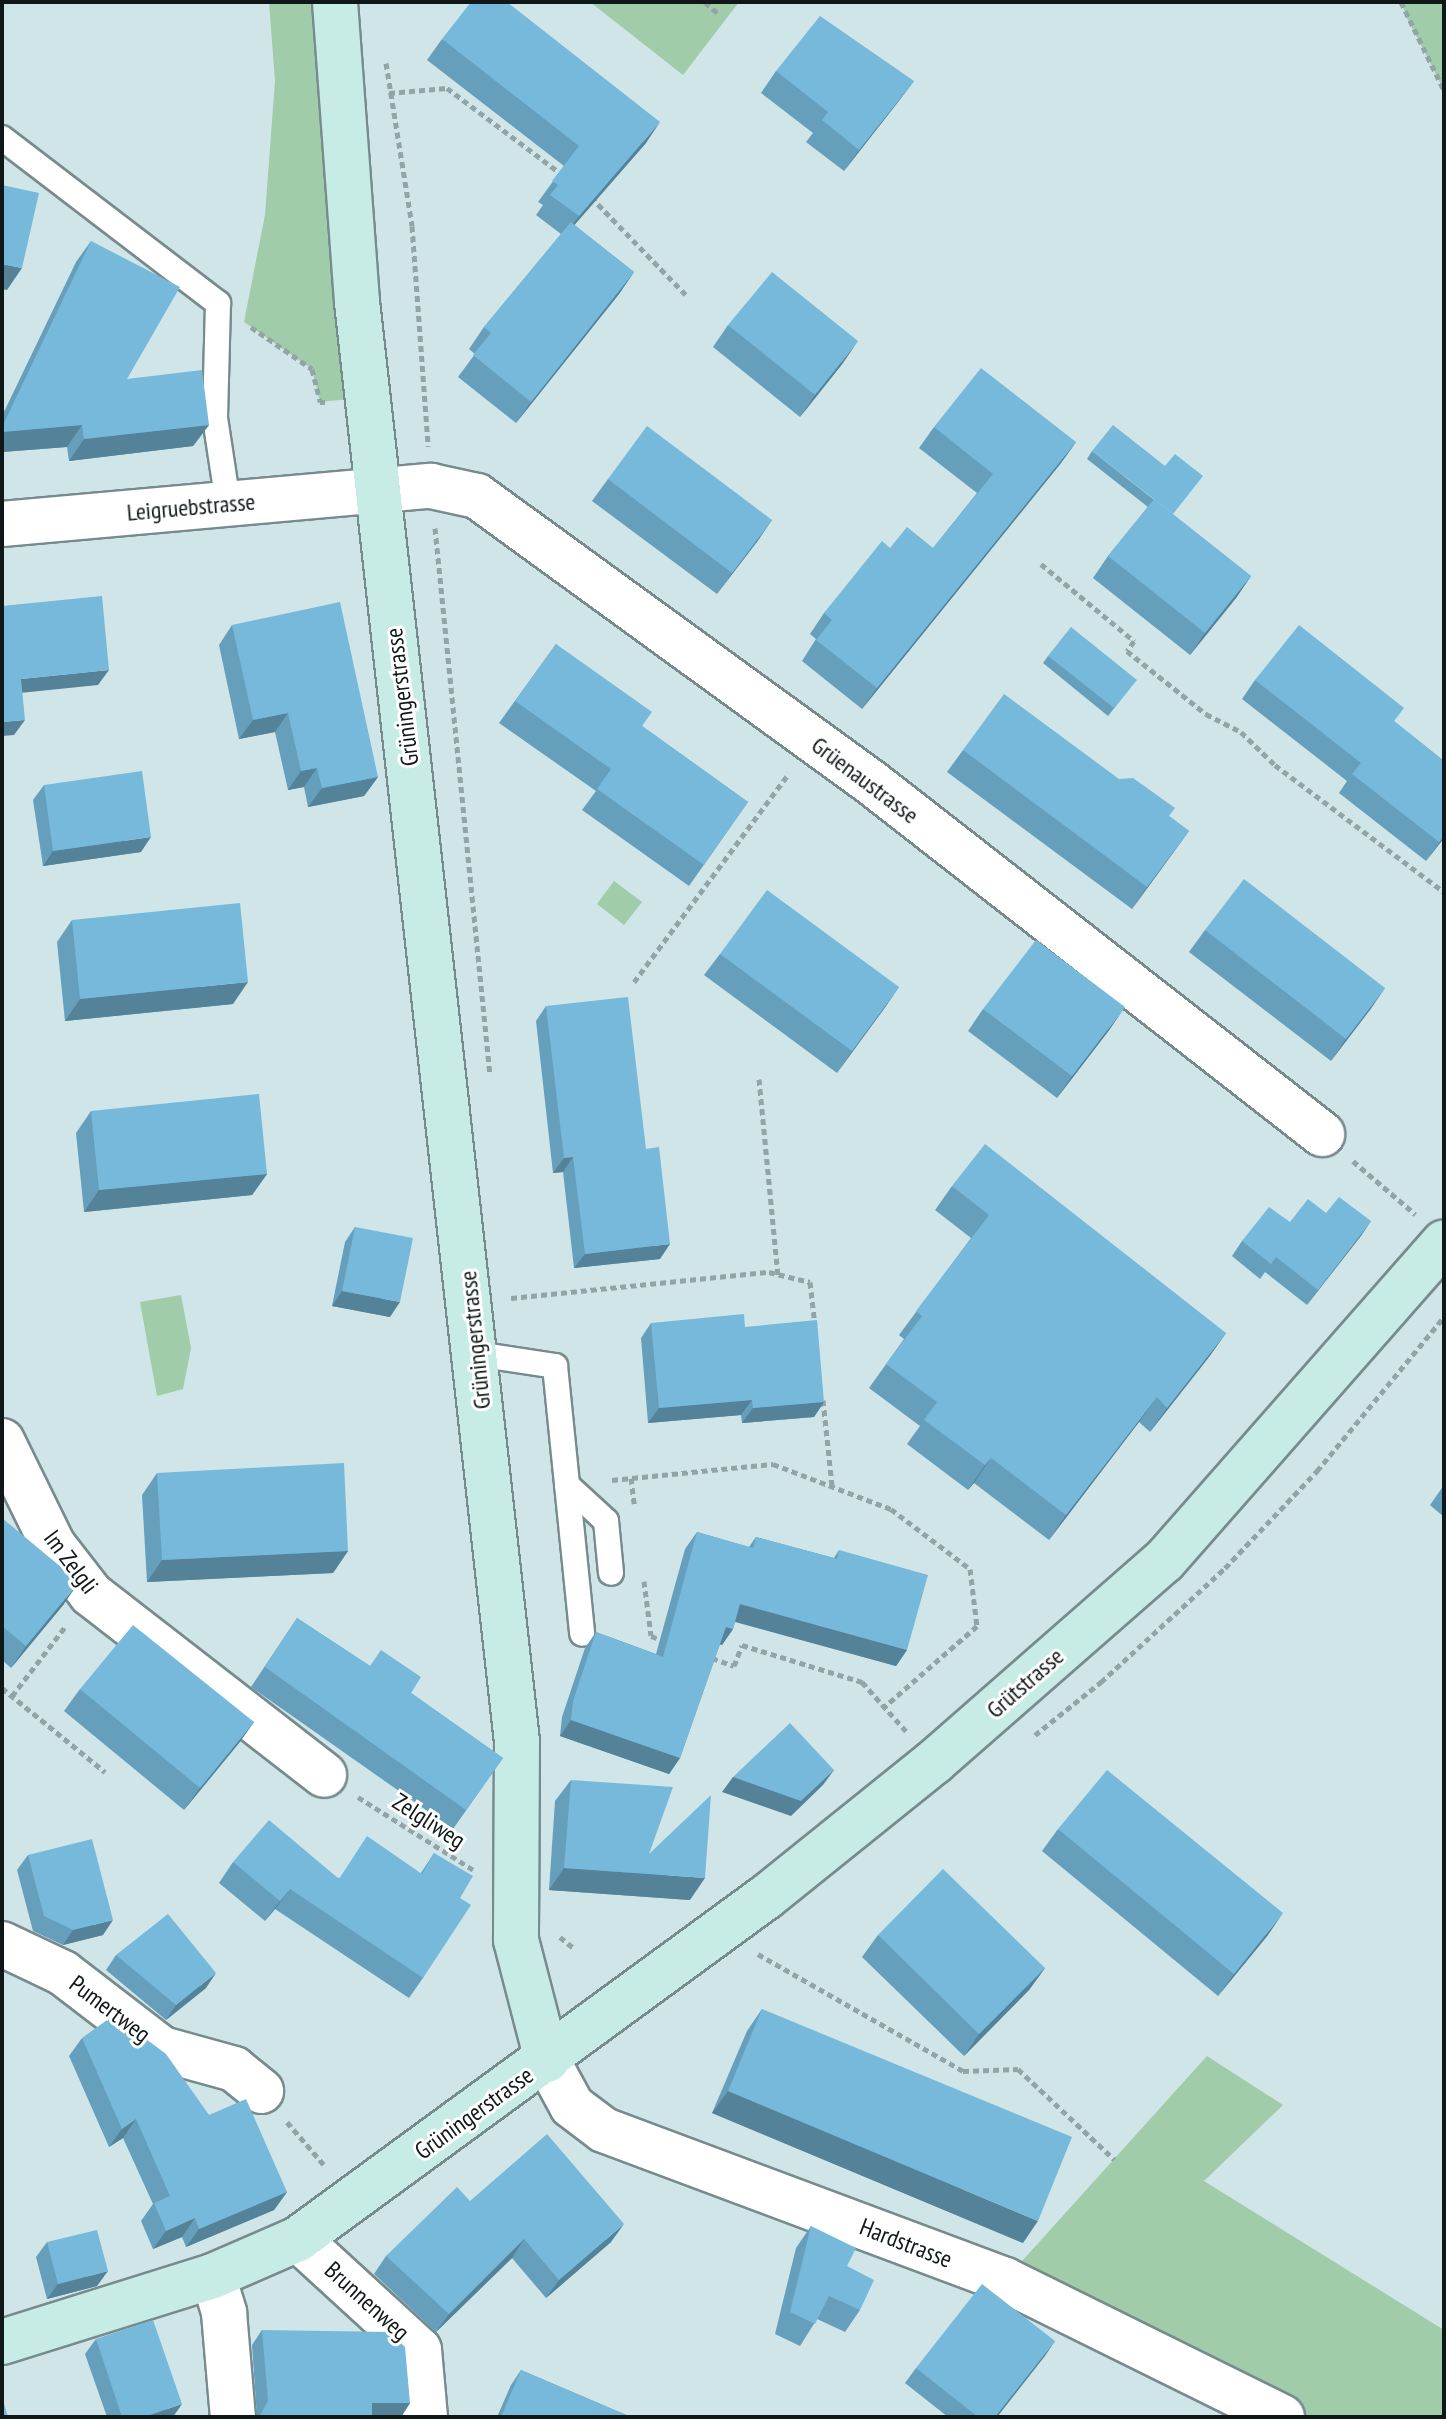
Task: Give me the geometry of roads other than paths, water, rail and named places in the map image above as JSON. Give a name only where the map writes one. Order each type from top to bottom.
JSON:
[{"type":"main road","name":"Grüningerstrasse","points":[[2,2342],[213,2276],[298,2239],[547,2060],[516,1940],[517,1741],[381,491],[368,397],[335,2]]},
{"type":"main road","name":"Grütstrasse","points":[[547,2060],[766,1897],[934,1762],[1164,1561],[1433,1230]]},
{"type":"street","name":"Grüenaustrasse","points":[[381,491],[431,486],[477,496],[813,740],[1322,1134]]},
{"type":"street","name":"Leigruebstrasse","points":[[2,524],[381,491]]},
{"type":"street","name":"Im Zelgli","points":[[2,1441],[53,1545],[91,1594],[324,1775]]},
{"type":"street","name":"Pumertweg","points":[[2,1944],[63,1973],[162,2049],[234,2069],[261,2091]]},
{"type":"street","name":"Hardstrasse","points":[[547,2060],[572,2106],[604,2130],[1005,2280],[1282,2417]]},
{"type":"street","name":"Brunnenweg","points":[[298,2239],[419,2350],[425,2417]]},
{"type":"street","points":[[213,2276],[224,2313],[233,2417]]},
{"type":"lane","points":[[2,138],[218,303],[215,418],[228,503]]},
{"type":"lane","points":[[476,1354],[555,1366],[582,1634]]},
{"type":"lane","points":[[567,1485],[606,1521],[611,1573]]}]
